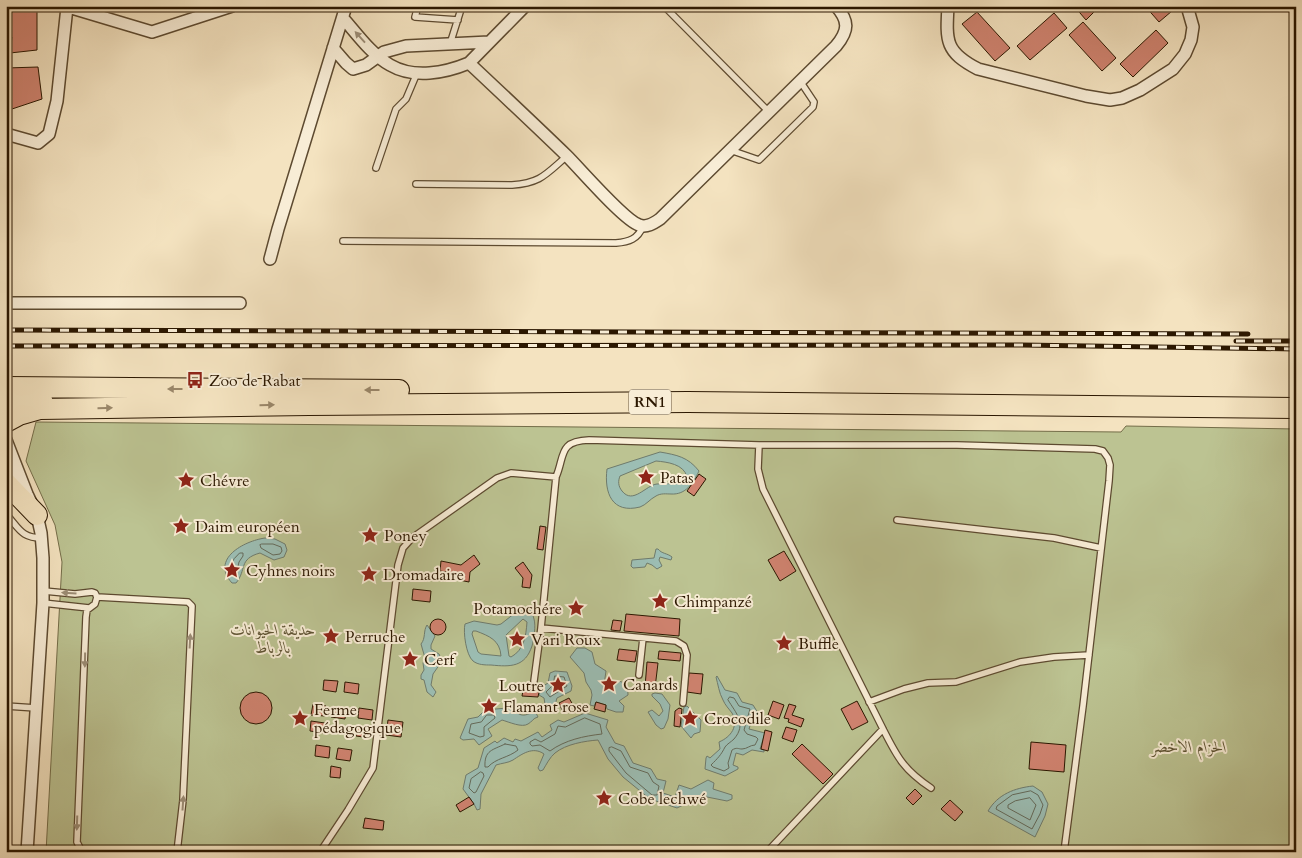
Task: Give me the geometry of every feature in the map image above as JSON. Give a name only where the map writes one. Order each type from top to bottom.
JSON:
[{"type":"highway","name":"RN1","points":[[6,387],[1296,397]]},
{"type":"highway","points":[[6,402],[62,398],[106,388]]},
{"type":"highway","name":"RN1","points":[[6,422],[19,415],[40,409],[309,404],[688,402],[1296,408]]},
{"type":"highway","points":[[6,483],[37,515]]},
{"type":"street","points":[[6,134],[38,143],[50,134],[57,101],[66,7],[152,32],[232,6]]},
{"type":"street","points":[[270,259],[346,6]]},
{"type":"street","points":[[343,18],[390,65],[404,72],[417,73],[452,70],[469,63],[525,6]]},
{"type":"street","points":[[469,63],[567,156],[625,216],[638,225],[651,225],[660,219],[836,46],[846,31],[845,19],[836,6]]},
{"type":"street","points":[[948,6],[948,36],[951,49],[966,63],[978,69],[1086,96],[1110,100],[1122,98],[1140,90],[1173,69],[1185,54],[1191,40],[1193,27],[1187,6]]},
{"type":"street","points":[[333,48],[353,69],[366,65],[378,55],[406,46],[489,42]]},
{"type":"street","points":[[6,303],[240,303]]},
{"type":"street","points":[[6,440],[37,515],[42,538],[44,591],[27,852]]},
{"type":"street","points":[[6,469],[27,494]]},
{"type":"lane","points":[[418,6],[415,16],[458,20]]},
{"type":"lane","points":[[450,44],[462,6]]},
{"type":"lane","points":[[664,6],[769,112]]},
{"type":"lane","points":[[1271,6],[1296,9]]},
{"type":"lane","points":[[376,168],[396,109],[406,99],[417,73]]},
{"type":"lane","points":[[730,150],[758,160],[813,107],[814,102],[800,81]]},
{"type":"lane","points":[[416,184],[528,184],[543,177],[567,156]]},
{"type":"lane","points":[[343,241],[616,243],[628,242],[636,238],[643,226]]},
{"type":"lane","points":[[534,681],[556,478],[564,449],[570,443],[581,440],[759,445],[957,444],[1068,447],[1103,451],[1110,465],[1089,655],[1064,852]]},
{"type":"lane","points":[[759,445],[758,469],[763,489],[869,702],[903,764],[911,773],[931,788]]},
{"type":"lane","points":[[320,852],[373,768],[398,565],[403,548],[425,529],[497,478],[511,473],[556,478]]},
{"type":"lane","points":[[6,514],[26,536],[42,538]]},
{"type":"lane","points":[[897,520],[1054,538],[1101,548]]},
{"type":"lane","points":[[44,591],[188,602],[192,606],[184,800],[177,852]]},
{"type":"lane","points":[[82,852],[77,842],[88,610],[95,604],[96,595]]},
{"type":"lane","points":[[43,603],[88,610]]},
{"type":"lane","points":[[541,628],[676,641],[684,646],[687,655],[683,702]]},
{"type":"lane","points":[[639,675],[643,638]]},
{"type":"lane","points":[[869,702],[904,689],[928,683],[956,682],[1020,662],[1054,657],[1089,655]]},
{"type":"lane","points":[[6,706],[36,708]]},
{"type":"lane","points":[[767,852],[883,729]]},
{"type":"green space","name":"حديقة الحيوانات بالرباط","points":[[36,422],[1121,432],[1126,426],[1296,429],[1296,852],[46,852],[62,562],[55,525],[26,461]]},
{"type":"water","points":[[660,452],[682,457],[699,471],[691,484],[681,493],[660,494],[640,507],[630,508],[616,504],[612,500],[607,486],[607,469]],"holes":[[[656,461],[679,466],[687,477],[681,482],[657,484],[635,495],[626,495],[619,484],[620,476]]]},
{"type":"water","points":[[265,538],[275,539],[285,544],[287,550],[284,557],[274,560],[260,553],[253,555],[246,562],[236,583],[232,583],[226,574],[225,566],[227,559],[240,547]]},
{"type":"water","points":[[656,549],[672,557],[671,560],[660,557],[659,560],[662,566],[657,569],[647,563],[645,567],[633,568],[631,566],[632,560],[654,558]]},
{"type":"water","points":[[526,607],[531,608],[535,622],[533,643],[525,658],[516,664],[505,666],[482,664],[473,661],[466,643],[465,624],[474,621],[501,624],[515,613],[517,608],[521,610]],"holes":[[[523,619],[527,622],[524,642],[519,651],[511,657],[509,656],[506,635]],[[473,631],[493,639],[498,646],[501,656],[478,652],[472,634]]]},
{"type":"water","points":[[427,625],[435,636],[431,649],[439,654],[442,661],[433,674],[431,685],[436,692],[433,697],[427,692],[424,680],[421,679],[425,658],[421,644]]},
{"type":"water","points":[[577,648],[585,648],[592,652],[595,664],[606,671],[604,685],[608,691],[616,681],[622,682],[625,685],[628,695],[619,701],[624,706],[623,712],[607,709],[606,705],[596,702],[594,706],[590,705],[592,695],[584,673],[570,657]]},
{"type":"water","points":[[555,671],[567,672],[572,686],[571,691],[557,698],[554,708],[545,704],[544,698],[539,695],[540,688],[548,683],[550,673]]},
{"type":"water","points":[[717,676],[725,690],[737,693],[742,702],[753,705],[758,713],[757,717],[753,716],[749,729],[765,733],[760,749],[764,750],[764,752],[752,750],[743,755],[736,753],[733,765],[738,767],[738,769],[725,776],[705,769],[707,756],[710,758],[720,749],[719,742],[730,734],[735,722],[722,697]]},
{"type":"water","points":[[655,693],[662,694],[670,705],[668,719],[664,728],[661,729],[656,725],[648,712],[652,710],[659,716],[663,711],[660,704],[652,696]]},
{"type":"water","points":[[687,706],[701,720],[700,732],[694,734],[691,738],[681,726],[684,707]]},
{"type":"water","points":[[507,708],[522,715],[535,711],[538,717],[525,725],[502,720],[488,729],[492,736],[479,745],[474,739],[463,740],[460,738],[468,719],[478,717],[485,710]]},
{"type":"water","points":[[585,713],[608,720],[606,727],[615,743],[624,746],[633,763],[651,769],[657,779],[666,781],[663,793],[675,797],[679,785],[691,789],[708,780],[714,783],[713,789],[732,795],[732,799],[727,801],[702,796],[677,808],[650,799],[623,777],[608,759],[598,740],[587,741],[559,750],[551,757],[543,770],[540,771],[538,768],[544,754],[536,751],[528,752],[511,761],[496,765],[481,794],[480,809],[477,810],[463,789],[466,775],[478,768],[484,748],[504,738],[513,742],[515,739],[521,741],[538,732],[542,737],[552,730],[550,725],[558,720],[564,722]]},
{"type":"water","points":[[1033,786],[1042,792],[1048,804],[1045,816],[1035,837],[988,811],[1002,796],[1020,788]]},
{"type":"building","points":[[1074,6],[1100,6],[1086,20]]},
{"type":"building","points":[[1145,6],[1167,6],[1172,11],[1159,22]]},
{"type":"building","points":[[37,9],[37,50],[10,53],[12,37],[6,38],[6,12]]},
{"type":"building","points":[[977,12],[1010,48],[995,61],[962,24]]},
{"type":"building","points":[[1054,13],[1067,28],[1030,60],[1017,46]]},
{"type":"building","points":[[1083,22],[1116,58],[1102,71],[1069,35]]},
{"type":"building","points":[[1156,30],[1168,43],[1133,77],[1120,64]]},
{"type":"building","points":[[38,67],[42,99],[6,111],[6,68]]},
{"type":"building","points":[[699,474],[706,479],[694,496],[687,491]]},
{"type":"building","points":[[540,526],[546,527],[543,550],[537,549]]},
{"type":"building","points":[[784,551],[796,571],[780,581],[768,560]]},
{"type":"building","points":[[474,555],[480,564],[470,572],[469,582],[459,580],[460,574],[440,571],[441,561],[461,565]]},
{"type":"building","points":[[523,562],[532,575],[530,588],[522,587],[523,578],[515,568]]},
{"type":"building","points":[[413,589],[431,591],[430,602],[412,600]]},
{"type":"building","points":[[626,614],[680,619],[679,636],[624,631]]},
{"type":"building","points":[[435,619],[441,619],[446,624],[444,633],[435,635],[430,630],[430,624]]},
{"type":"building","points":[[613,620],[622,621],[620,631],[611,630]]},
{"type":"building","points":[[619,649],[637,651],[635,662],[617,660]]},
{"type":"building","points":[[659,651],[681,653],[680,661],[658,659]]},
{"type":"building","points":[[647,662],[658,663],[655,688],[645,687]]},
{"type":"building","points":[[689,673],[703,674],[701,694],[687,692]]},
{"type":"building","points":[[324,680],[338,681],[336,692],[323,690]]},
{"type":"building","points":[[345,682],[359,684],[358,694],[344,692]]},
{"type":"building","points":[[524,685],[540,687],[538,697],[522,696]]},
{"type":"building","points":[[256,692],[267,697],[272,708],[267,719],[256,724],[245,719],[240,708],[245,697]]},
{"type":"building","points":[[569,698],[573,705],[562,710],[559,703]]},
{"type":"building","points":[[773,701],[784,705],[779,719],[768,715]]},
{"type":"building","points":[[857,701],[868,722],[852,730],[841,709]]},
{"type":"building","points":[[596,702],[606,705],[605,712],[594,709]]},
{"type":"building","points":[[313,704],[326,706],[325,716],[311,715]]},
{"type":"building","points":[[789,704],[796,706],[792,715],[804,719],[801,727],[788,722],[789,719],[784,718]]},
{"type":"building","points":[[332,707],[346,709],[345,719],[331,717]]},
{"type":"building","points":[[359,708],[373,710],[372,720],[358,718]]},
{"type":"building","points":[[679,708],[682,709],[680,727],[674,726],[675,711]]},
{"type":"building","points":[[388,720],[403,722],[401,737],[386,735]]},
{"type":"building","points":[[311,721],[325,723],[324,733],[310,731]]},
{"type":"building","points":[[358,726],[372,728],[370,738],[356,736]]},
{"type":"building","points":[[786,727],[797,730],[793,742],[782,738]]},
{"type":"building","points":[[765,730],[772,732],[768,751],[761,749]]},
{"type":"building","points":[[1031,742],[1066,745],[1064,772],[1029,769]]},
{"type":"building","points":[[802,744],[833,774],[823,784],[792,754]]},
{"type":"building","points":[[316,745],[330,747],[329,758],[315,756]]},
{"type":"building","points":[[338,748],[352,750],[350,761],[336,759]]},
{"type":"building","points":[[331,766],[341,768],[340,778],[330,777]]},
{"type":"building","points":[[915,789],[922,796],[913,805],[906,798]]},
{"type":"building","points":[[469,797],[474,804],[460,812],[456,805]]},
{"type":"building","points":[[950,800],[963,812],[955,821],[941,809]]},
{"type":"building","points":[[365,818],[384,821],[383,830],[363,828]]},
{"type":"railway","points":[[6,330],[1248,334]]},
{"type":"railway","points":[[1236,341],[1296,341]]},
{"type":"railway","points":[[6,346],[1021,345],[1296,349]]},
{"type":"place","name":"Zoo de Rabat","points":[[195,380]]},
{"type":"place","name":"Patas","points":[[646,477]]},
{"type":"place","name":"Chévre","points":[[186,480]]},
{"type":"place","name":"Daim européen","points":[[181,526]]},
{"type":"place","name":"Poney","points":[[370,535]]},
{"type":"place","name":"Cyhnes noirs","points":[[232,570]]},
{"type":"place","name":"Dromadaire","points":[[369,574]]},
{"type":"place","name":"Chimpanzé","points":[[660,601]]},
{"type":"place","name":"Potamochére","points":[[576,608]]},
{"type":"place","name":"Perruche","points":[[331,636]]},
{"type":"place","name":"Vari Roux","points":[[517,639]]},
{"type":"place","name":"Buffle","points":[[784,643]]},
{"type":"place","name":"Cerf","points":[[410,659]]},
{"type":"place","name":"Canards","points":[[609,684]]},
{"type":"place","name":"Loutre","points":[[558,685]]},
{"type":"place","name":"Flamant rose","points":[[489,706]]},
{"type":"place","name":"Ferme pédagogique","points":[[300,718]]},
{"type":"place","name":"Crocodile","points":[[690,718]]},
{"type":"place","name":"Cobe lechwé","points":[[604,798]]},
{"type":"park label","name":"الحزام الاخضر","points":[[1189,746]]}]
